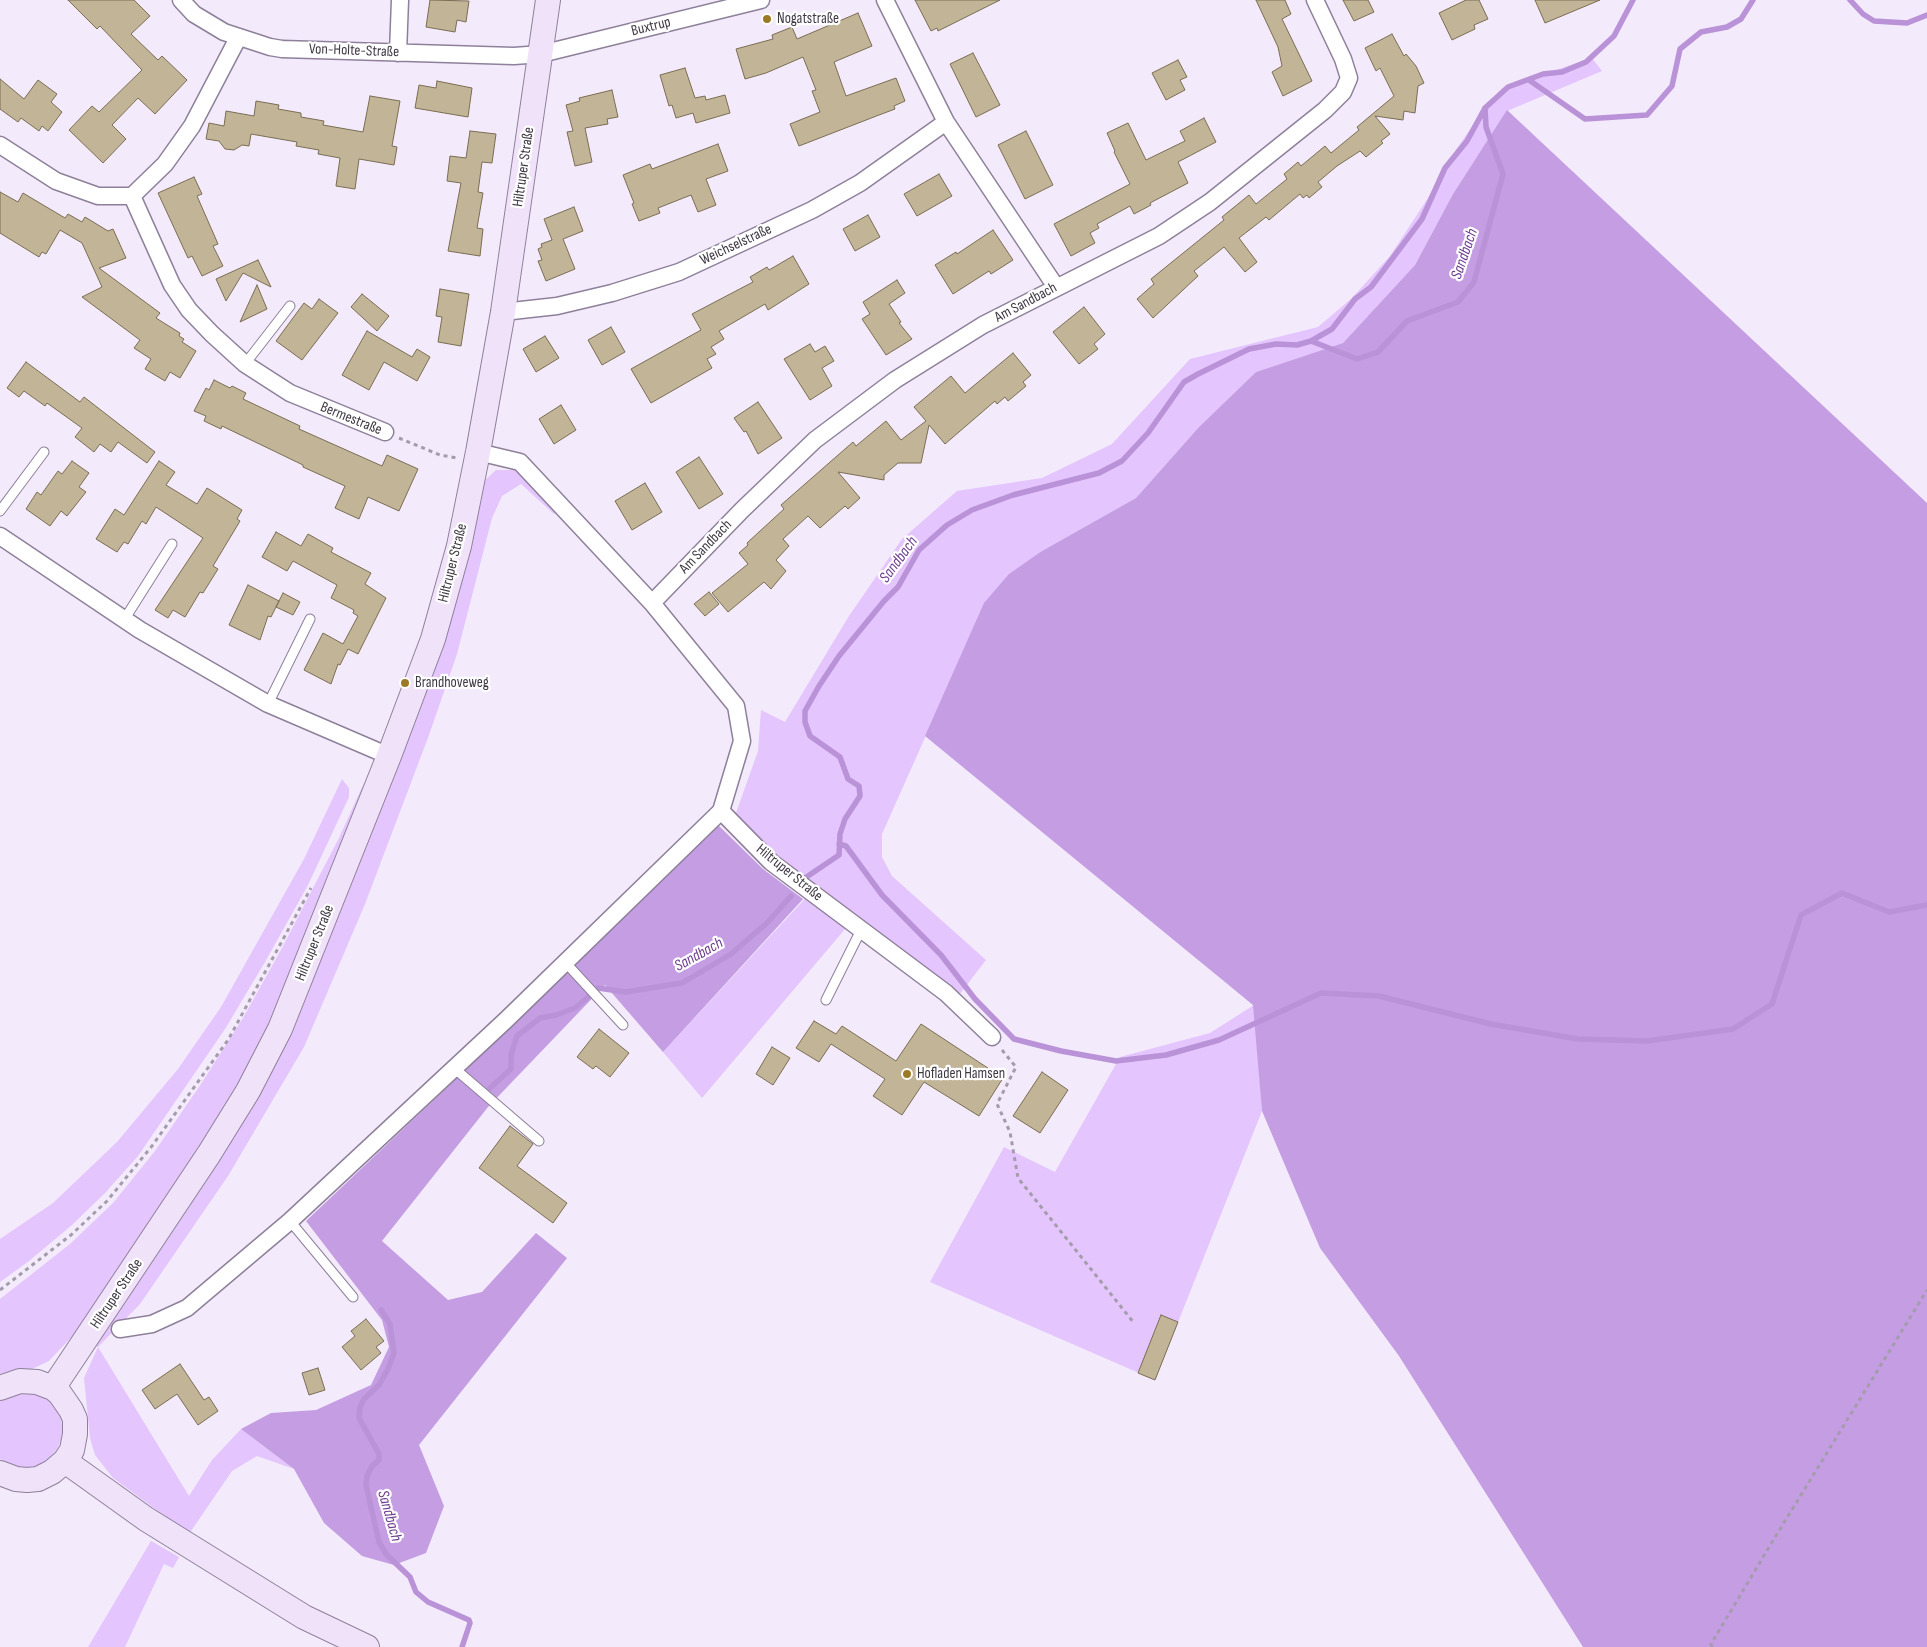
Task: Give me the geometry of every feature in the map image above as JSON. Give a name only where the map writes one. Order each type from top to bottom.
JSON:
[{"type":"street","name":"Von-Holte-Straße","points":[[181,0],[194,14],[224,32],[238,38],[282,49],[514,56],[541,54]]},
{"type":"street","points":[[398,52],[400,0]]},
{"type":"street","name":"Hiltruper Straße","points":[[53,1388],[204,1163],[248,1091],[280,1029],[390,756],[433,639],[459,546],[470,456],[503,312],[548,0]]},
{"type":"street","name":"Buxtrup","points":[[541,54],[762,0]]},
{"type":"street","points":[[885,0],[946,122],[1056,287]]},
{"type":"street","name":"Am Sandbach","points":[[652,603],[742,510],[815,440],[895,380],[983,325],[1159,236],[1210,202],[1325,110],[1343,92],[1349,78],[1343,59],[1314,0]]},
{"type":"street","points":[[0,145],[56,181],[98,196],[132,196],[165,164],[192,126],[238,38]]},
{"type":"street","name":"Weichselstraße","points":[[503,312],[557,306],[612,293],[680,272],[812,210],[860,183],[946,122]]},
{"type":"street","name":"Bermestraße","points":[[132,196],[172,285],[189,310],[212,334],[245,364],[290,393],[384,432]]},
{"type":"street","name":"Hiltruper Straße","points":[[120,1329],[152,1324],[187,1308],[290,1221],[566,962],[721,811],[742,740],[736,706],[652,603],[520,462],[470,456]]},
{"type":"street","points":[[0,536],[124,620],[268,704],[390,756]]},
{"type":"street","name":"Hiltruper Straße","points":[[721,811],[771,862],[946,993],[992,1037]]},
{"type":"street","points":[[0,1388],[20,1381],[37,1382],[53,1388],[66,1401],[74,1419],[76,1434],[72,1450],[65,1461],[52,1472],[38,1479],[16,1479],[0,1472]]},
{"type":"street","points":[[65,1461],[146,1519],[296,1612],[367,1647]]},
{"type":"lane","points":[[245,364],[290,306]]},
{"type":"lane","points":[[0,511],[44,452]]},
{"type":"lane","points":[[124,620],[172,544]]},
{"type":"lane","points":[[268,704],[310,619]]},
{"type":"lane","points":[[826,1000],[861,930]]},
{"type":"lane","points":[[566,962],[623,1025]]},
{"type":"lane","points":[[454,1068],[539,1141]]},
{"type":"lane","points":[[290,1221],[352,1297]]},
{"type":"path","name":"Bermestraße","points":[[384,432],[440,455],[470,456]]},
{"type":"path","points":[[0,1290],[71,1235],[107,1201],[152,1146],[228,1040],[315,882]]},
{"type":"path","points":[[992,1037],[1016,1067],[997,1104],[1010,1132],[1018,1178],[1134,1323]]},
{"type":"path","points":[[1712,1647],[1777,1534],[1927,1290]]},
{"type":"shaded area","points":[[1592,58],[1602,71],[1507,111],[1453,194],[1415,265],[1343,343],[1256,372],[1199,427],[1136,498],[1042,551],[985,603],[882,834],[882,857],[892,876],[986,960],[959,995],[886,938],[845,929],[702,1098],[663,1052],[813,890],[773,859],[736,813],[758,751],[761,710],[785,722],[849,616],[902,539],[957,491],[1042,478],[1112,444],[1190,359],[1318,327],[1352,298],[1390,256],[1428,198],[1448,161],[1483,111],[1508,86]]},
{"type":"shaded area","points":[[1507,110],[1927,503],[1927,1647],[1583,1647],[1399,1356],[1320,1248],[1262,1111],[1253,1005],[925,736],[984,603],[1009,574],[1042,551],[1136,498],[1199,427],[1256,372],[1343,343],[1415,265],[1453,194]]},
{"type":"shaded area","points":[[496,470],[518,470],[560,510],[554,514],[521,484],[502,496],[492,518],[457,654],[429,735],[365,904],[304,1047],[228,1176],[140,1304],[98,1347],[94,1345],[249,1105],[483,482]]},
{"type":"shaded area","points":[[342,779],[349,788],[349,797],[308,885],[225,1029],[138,1156],[105,1193],[72,1225],[29,1261],[0,1282],[0,1239],[53,1203],[117,1142],[178,1069],[221,1007],[304,859]]},
{"type":"shaded area","points":[[363,785],[361,802],[273,1020],[235,1091],[81,1327],[49,1361],[32,1369],[0,1374],[0,1299],[70,1244],[113,1203],[155,1151],[243,1018],[339,838]]},
{"type":"shaded area","points":[[718,825],[763,869],[803,899],[663,1052],[605,985],[488,1107],[382,1241],[448,1300],[482,1292],[536,1233],[567,1258],[419,1445],[444,1506],[426,1553],[394,1565],[362,1556],[324,1523],[294,1469],[241,1429],[271,1413],[316,1410],[371,1385],[389,1347],[382,1320],[306,1221],[511,1027]]},
{"type":"shaded area","points":[[1254,1005],[1262,1111],[1155,1380],[930,1282],[1004,1147],[1055,1172],[1120,1057],[1210,1033]]},
{"type":"shaded area","points":[[98,1347],[189,1496],[212,1460],[241,1429],[294,1469],[257,1456],[232,1471],[189,1534],[113,1478],[95,1455],[90,1438],[84,1378]]},
{"type":"shaded area","points":[[20,1392],[32,1392],[44,1397],[54,1405],[60,1416],[63,1428],[61,1440],[56,1451],[47,1460],[36,1466],[24,1468],[12,1466],[0,1459],[0,1401],[7,1396]]},
{"type":"shaded area","points":[[151,1541],[179,1557],[173,1568],[164,1564],[125,1647],[88,1647]]},
{"type":"building","points":[[68,0],[134,0],[150,16],[131,34],[158,60],[162,56],[187,80],[155,114],[138,98],[112,125],[126,139],[103,163],[69,130],[92,106],[99,112],[142,70],[100,26],[97,29]]},
{"type":"building","points":[[430,0],[469,1],[466,22],[457,20],[455,32],[426,27]]},
{"type":"building","points":[[915,0],[1000,0],[938,31],[937,28],[931,31]]},
{"type":"building","points":[[1256,0],[1285,0],[1291,14],[1282,19],[1312,81],[1283,96],[1272,72],[1282,66],[1278,47]]},
{"type":"building","points":[[1343,0],[1368,0],[1374,12],[1354,21]]},
{"type":"building","points":[[1466,0],[1479,0],[1488,19],[1474,25],[1475,29],[1452,40],[1439,13]]},
{"type":"building","points":[[1535,0],[1600,0],[1545,23]]},
{"type":"building","points":[[858,13],[872,46],[834,62],[846,96],[896,78],[905,101],[894,106],[895,109],[799,146],[790,124],[820,112],[812,91],[816,90],[803,57],[766,73],[745,79],[736,49],[773,39],[772,35],[792,27],[797,39]]},
{"type":"building","points":[[1392,34],[1404,56],[1406,54],[1416,66],[1424,83],[1418,86],[1415,113],[1404,111],[1403,120],[1375,116],[1390,134],[1381,141],[1383,143],[1366,157],[1360,151],[1337,166],[1318,182],[1322,187],[1309,198],[1307,195],[1303,198],[1300,194],[1269,220],[1266,217],[1239,238],[1257,262],[1245,272],[1224,247],[1194,271],[1198,276],[1153,318],[1137,299],[1154,284],[1151,279],[1224,220],[1222,217],[1249,195],[1256,204],[1287,179],[1284,174],[1298,162],[1301,166],[1325,146],[1331,153],[1359,130],[1357,127],[1394,96],[1380,68],[1376,71],[1365,48]]},
{"type":"building","points":[[973,53],[1000,105],[976,117],[950,64]]},
{"type":"building","points":[[1178,60],[1187,77],[1180,80],[1185,90],[1166,100],[1152,73]]},
{"type":"building","points":[[685,68],[695,98],[705,96],[706,100],[725,95],[730,113],[696,123],[693,113],[676,118],[672,105],[669,106],[660,75]]},
{"type":"building","points":[[0,79],[24,99],[38,80],[57,94],[51,102],[62,112],[48,131],[42,126],[39,131],[21,118],[18,122],[0,109]]},
{"type":"building","points":[[437,81],[472,88],[468,117],[415,108],[419,85],[436,88]]},
{"type":"building","points":[[612,90],[618,117],[607,119],[608,124],[585,128],[592,162],[575,166],[567,132],[573,131],[566,105],[580,101],[579,98]]},
{"type":"building","points":[[370,96],[400,101],[392,146],[397,147],[394,165],[359,159],[355,189],[336,186],[340,158],[318,154],[319,150],[296,146],[297,142],[251,134],[249,146],[242,145],[234,150],[225,149],[219,141],[206,139],[209,123],[224,126],[226,111],[254,116],[256,101],[279,105],[278,109],[301,113],[301,117],[324,121],[323,125],[363,132]]},
{"type":"building","points":[[1204,118],[1216,142],[1178,162],[1188,183],[1150,203],[1151,205],[1134,214],[1130,206],[1097,224],[1099,228],[1090,233],[1095,243],[1071,256],[1054,224],[1130,184],[1107,133],[1128,123],[1146,160],[1185,141],[1180,131]]},
{"type":"building","points":[[470,131],[496,134],[492,163],[482,162],[478,192],[483,193],[477,228],[483,229],[480,256],[448,251],[461,183],[447,181],[450,156],[466,158]]},
{"type":"building","points":[[1026,131],[1053,185],[1025,199],[998,145]]},
{"type":"building","points":[[718,144],[728,171],[706,179],[716,205],[698,212],[691,195],[658,208],[660,213],[639,221],[623,175],[650,164],[652,169]]},
{"type":"building","points":[[939,174],[952,196],[917,216],[904,194]]},
{"type":"building","points":[[194,177],[202,194],[197,196],[218,244],[213,246],[223,266],[202,276],[192,256],[188,258],[158,193]]},
{"type":"building","points":[[0,192],[18,202],[23,193],[65,218],[68,214],[82,222],[85,217],[108,231],[113,229],[126,258],[99,268],[160,313],[156,318],[180,333],[179,336],[184,339],[182,342],[196,351],[180,378],[170,372],[165,381],[145,369],[151,359],[134,348],[140,340],[82,297],[102,287],[82,243],[60,230],[46,254],[42,252],[39,257],[0,233]]},
{"type":"building","points":[[574,207],[583,231],[563,239],[575,269],[546,281],[538,261],[542,260],[538,249],[542,247],[541,244],[552,240],[544,219]]},
{"type":"building","points":[[868,215],[880,237],[855,251],[843,229]]},
{"type":"building","points":[[993,230],[1013,260],[991,274],[989,271],[953,294],[935,265],[956,252],[957,254]]},
{"type":"building","points":[[793,256],[809,284],[768,310],[765,304],[719,331],[724,339],[711,347],[716,354],[707,359],[712,368],[651,403],[631,369],[701,330],[692,314],[753,282],[750,277],[767,267],[769,270]]},
{"type":"building","points":[[258,260],[271,287],[243,273],[226,301],[216,279]]},
{"type":"building","points":[[897,280],[905,293],[889,304],[901,322],[899,323],[912,339],[886,355],[862,319],[870,314],[863,302]]},
{"type":"building","points":[[257,285],[267,309],[240,322]]},
{"type":"building","points":[[440,289],[469,294],[461,346],[438,342],[442,317],[436,316]]},
{"type":"building","points":[[362,294],[389,316],[377,331],[351,307]]},
{"type":"building","points":[[319,299],[338,313],[302,360],[276,341],[304,303],[312,309]]},
{"type":"building","points":[[1084,307],[1105,334],[1094,344],[1098,349],[1079,364],[1053,332]]},
{"type":"building","points":[[611,327],[625,352],[602,365],[588,340]]},
{"type":"building","points":[[367,331],[412,357],[417,349],[430,357],[417,381],[384,362],[369,390],[342,375]]},
{"type":"building","points":[[545,336],[559,358],[536,372],[523,349]]},
{"type":"building","points":[[810,344],[815,352],[825,346],[834,361],[822,368],[832,386],[810,400],[784,359]]},
{"type":"building","points":[[1013,353],[1031,375],[1023,382],[1026,386],[1008,401],[1005,397],[997,404],[995,401],[945,444],[929,425],[921,463],[898,463],[884,475],[884,480],[838,472],[860,498],[848,509],[845,506],[820,528],[808,516],[783,539],[789,546],[776,560],[786,571],[771,589],[764,582],[728,612],[712,593],[748,564],[739,553],[748,545],[747,543],[784,509],[781,505],[853,442],[856,446],[886,421],[901,440],[926,421],[914,407],[951,376],[965,393]]},
{"type":"building","points":[[26,362],[80,402],[84,397],[155,452],[147,463],[118,442],[111,452],[100,444],[94,452],[75,437],[82,428],[47,403],[45,406],[24,391],[19,397],[7,388]]},
{"type":"building","points":[[214,380],[246,393],[243,399],[300,426],[299,429],[382,466],[387,455],[418,469],[399,511],[368,497],[359,519],[335,508],[345,486],[222,426],[221,429],[204,421],[206,416],[194,411],[206,388],[209,390]]},
{"type":"building","points":[[758,402],[782,438],[758,454],[746,431],[744,432],[734,418]]},
{"type":"building","points":[[561,405],[576,430],[554,444],[539,419]]},
{"type":"building","points":[[699,457],[723,494],[699,509],[676,472]]},
{"type":"building","points":[[72,461],[89,473],[79,487],[86,492],[67,516],[61,511],[50,526],[26,509],[37,492],[41,495],[58,471],[62,474]]},
{"type":"building","points":[[159,461],[175,472],[166,485],[197,504],[207,488],[242,510],[237,519],[240,521],[213,566],[218,569],[203,593],[200,592],[185,617],[173,610],[168,618],[155,610],[203,538],[156,507],[146,524],[142,521],[128,544],[124,542],[117,552],[96,539],[115,509],[124,515]]},
{"type":"building","points":[[645,483],[662,512],[632,530],[615,501]]},
{"type":"building","points":[[276,532],[301,546],[308,534],[333,548],[331,552],[371,573],[365,584],[386,598],[358,654],[348,649],[340,665],[338,664],[331,684],[304,670],[323,633],[343,644],[358,616],[353,613],[354,610],[331,598],[337,585],[293,561],[287,571],[262,557]]},
{"type":"building","points":[[248,585],[279,601],[271,617],[268,616],[260,640],[229,625]]},
{"type":"building","points":[[709,592],[719,604],[705,616],[694,604]]},
{"type":"building","points":[[283,593],[300,602],[293,615],[276,607]]},
{"type":"building","points":[[814,1021],[836,1034],[842,1026],[896,1061],[921,1024],[1003,1078],[979,1116],[924,1082],[902,1115],[873,1096],[885,1079],[831,1044],[819,1062],[796,1048]]},
{"type":"building","points":[[599,1029],[629,1053],[610,1077],[596,1066],[593,1069],[577,1057]]},
{"type":"building","points":[[772,1047],[790,1058],[773,1085],[756,1074]]},
{"type":"building","points":[[1042,1072],[1068,1090],[1040,1133],[1013,1116]]},
{"type":"building","points":[[510,1126],[533,1144],[517,1166],[567,1203],[553,1223],[479,1168]]},
{"type":"building","points":[[1161,1315],[1178,1322],[1155,1380],[1138,1373]]},
{"type":"building","points":[[366,1319],[384,1341],[376,1347],[381,1353],[361,1370],[342,1347],[355,1336],[351,1331]]},
{"type":"building","points":[[180,1364],[204,1400],[209,1397],[218,1411],[198,1425],[177,1394],[155,1409],[142,1390]]},
{"type":"building","points":[[318,1368],[325,1390],[309,1395],[302,1373]]},
{"type":"waterway","name":"Sandbach","points":[[805,878],[839,855],[840,834],[845,819],[860,796],[859,786],[848,779],[840,757],[810,736],[805,722],[805,711],[839,656],[884,601],[898,587],[919,550],[947,525],[972,510],[1013,495],[1099,473],[1122,461],[1148,433],[1184,382],[1198,374],[1249,349],[1276,344],[1297,345],[1311,341],[1332,329],[1355,299],[1371,287],[1422,219],[1445,168],[1467,141],[1485,108],[1508,87],[1543,74],[1562,72],[1586,62],[1614,36],[1633,0]]},
{"type":"waterway","name":"Sandbach","points":[[1529,80],[1585,119],[1647,115],[1672,86],[1680,49],[1701,32],[1727,27],[1741,19],[1753,0]]},
{"type":"waterway","name":"Sandbach","points":[[1850,0],[1863,14],[1874,21],[1907,23],[1927,15]]},
{"type":"waterway","name":"Sandbach","points":[[1311,341],[1357,359],[1378,352],[1407,321],[1458,302],[1474,282],[1503,174],[1486,127],[1485,108]]},
{"type":"waterway","points":[[839,844],[846,846],[882,895],[941,955],[975,999],[1014,1039],[1061,1051],[1116,1061],[1166,1055],[1219,1040],[1321,993],[1379,996],[1491,1024],[1578,1039],[1647,1041],[1733,1029],[1772,1004],[1801,915],[1842,893],[1889,912],[1927,905]]},
{"type":"waterway","name":"Sandbach","points":[[598,988],[626,992],[682,983],[731,954],[768,922],[791,896]]},
{"type":"waterway","name":"Sandbach","points":[[490,1088],[511,1069],[511,1055],[517,1036],[540,1018],[556,1015],[575,1008],[588,997]]},
{"type":"waterway","name":"Sandbach","points":[[381,1310],[390,1324],[394,1353],[379,1385],[364,1399],[360,1407],[359,1418],[379,1454],[379,1460],[372,1466],[367,1476],[366,1485],[379,1542],[386,1554],[410,1577],[416,1592],[428,1602],[469,1620],[470,1623],[462,1647]]},
{"type":"place","name":"Nogatstraße","points":[[767,19]]},
{"type":"place","name":"Brandhoveweg","points":[[405,683]]},
{"type":"place","name":"Hofladen Hamsen","points":[[907,1074]]}]
